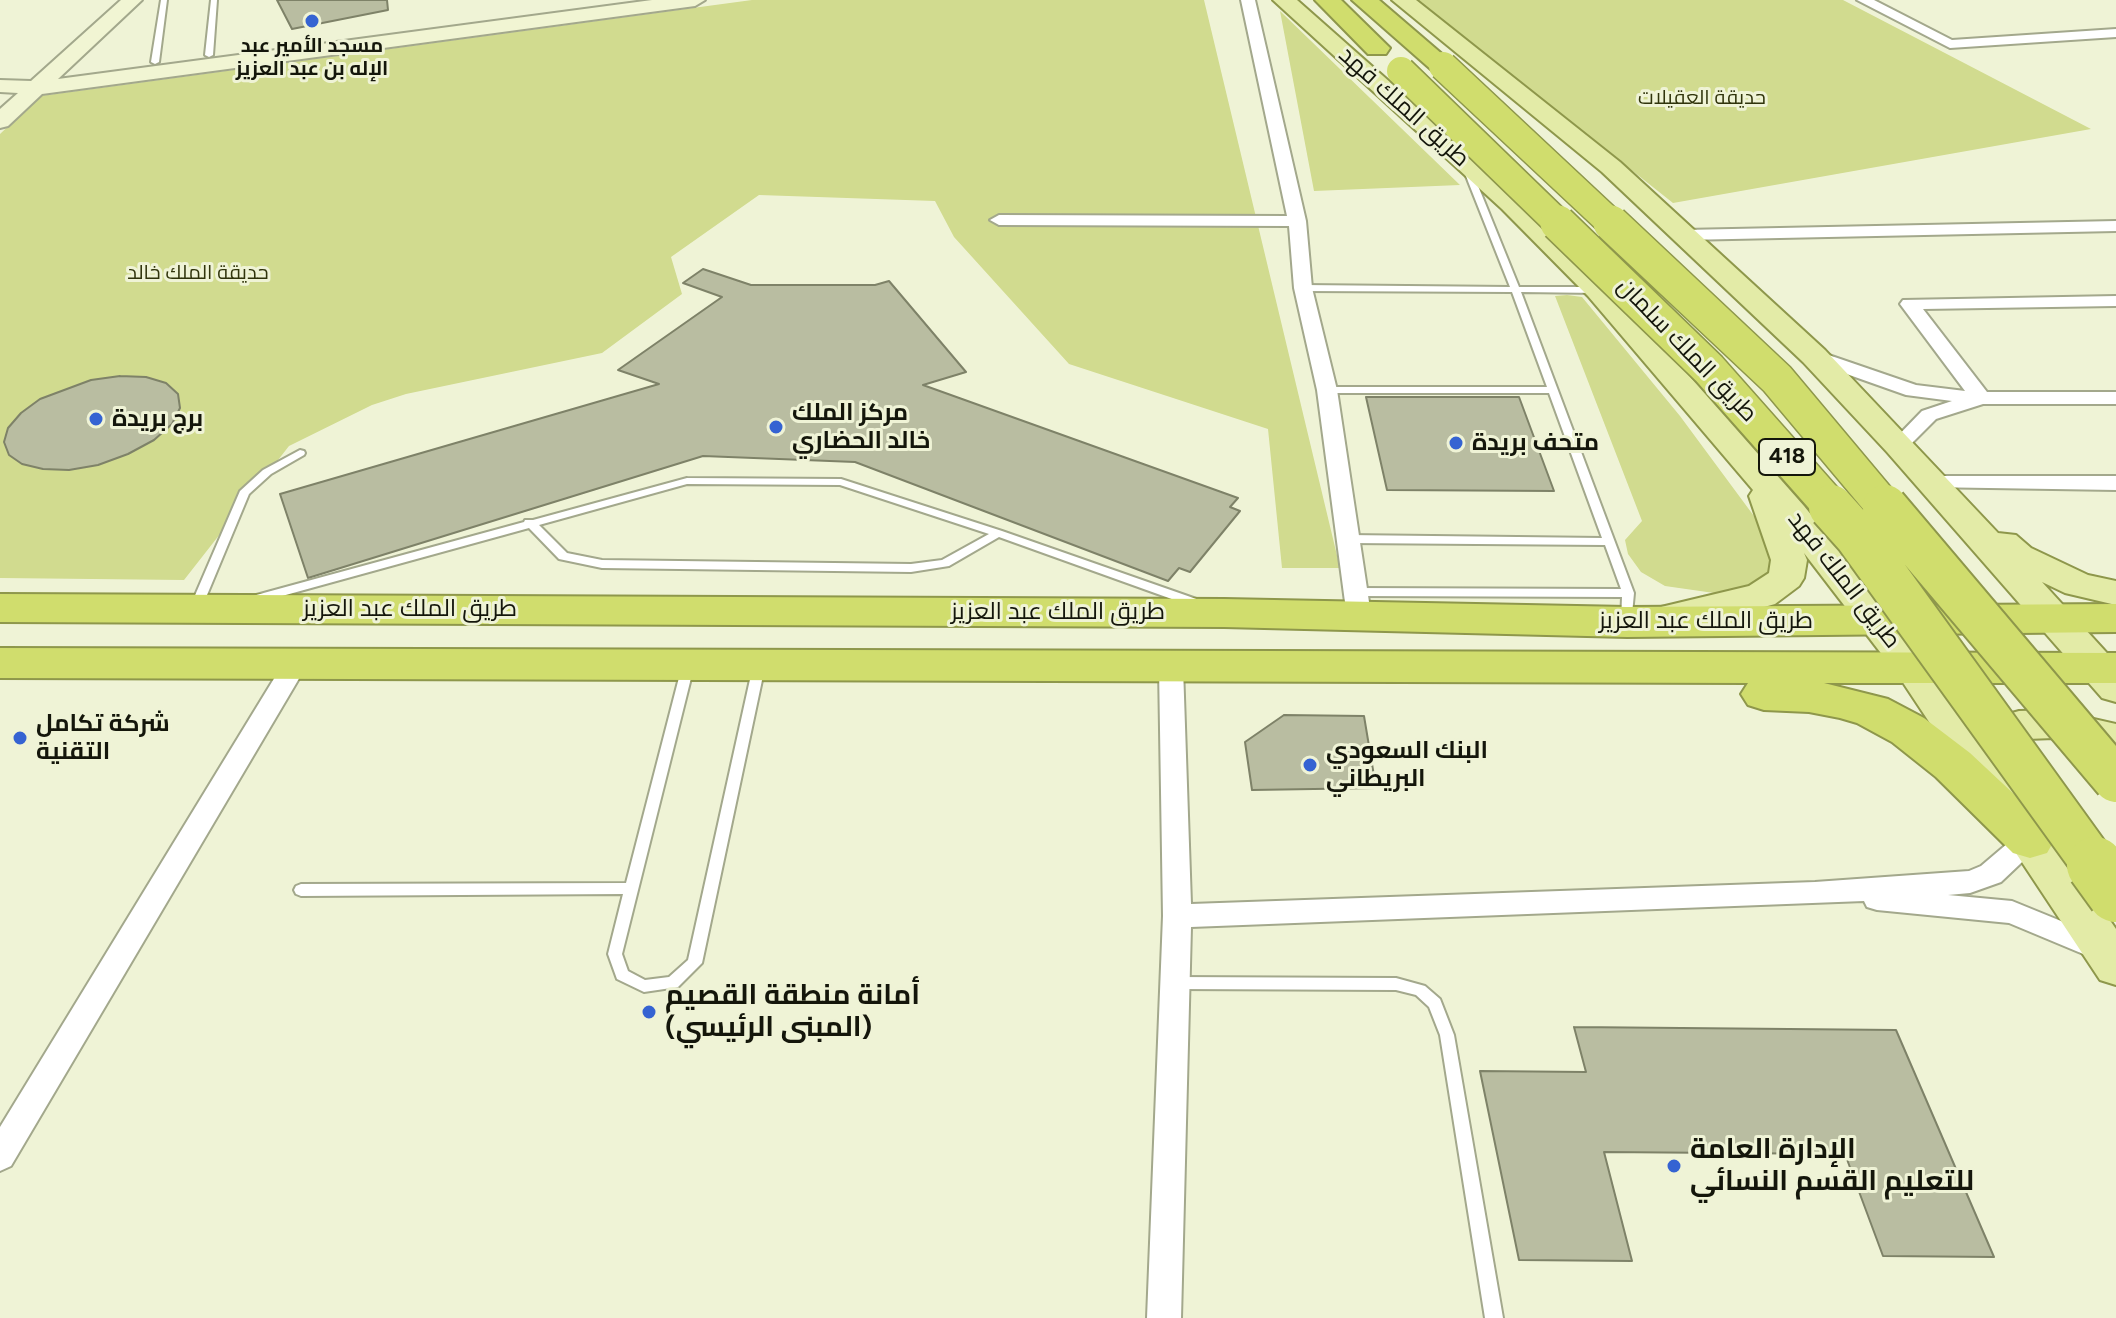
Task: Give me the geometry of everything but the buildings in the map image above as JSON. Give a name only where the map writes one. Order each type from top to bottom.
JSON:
[{"type":"highway","name":"طريق الملك سلمان","points":[[1327,0],[1709,369],[1857,536],[2116,894]]},
{"type":"highway","name":"طريق الملك سلمان","points":[[1364,0],[1443,66],[1777,379],[2116,780]]},
{"type":"highway","name":"طريق الملك عبد العزيز","points":[[0,608],[1224,613],[1359,605],[1879,622],[2116,618]]},
{"type":"highway","name":"طريق الملك عبد العزيز","points":[[0,663],[1914,669],[2110,675]]},
{"type":"highway","points":[[1439,667],[1656,690],[1809,696],[1872,711],[1908,730],[1953,765],[2030,839]]},
{"type":"main road","name":"طريق الملك فهد","points":[[1284,0],[1464,160],[1598,290],[1758,474],[1914,669],[2112,960]]},
{"type":"main road","points":[[1403,0],[1611,167],[1814,356],[2110,675]]},
{"type":"main road","points":[[1632,612],[1714,609],[1762,595],[1786,578],[1789,560],[1758,474]]},
{"type":"main road","points":[[1792,514],[1838,557],[1879,576],[1947,578],[1969,553],[1932,482]]},
{"type":"main road","points":[[1932,482],[2018,556],[2078,585],[2116,593]]},
{"type":"main road","points":[[2030,839],[2000,768],[1999,738],[2019,725],[2054,724],[2116,739]]},
{"type":"street","points":[[0,121],[37,72],[109,0]]},
{"type":"street","points":[[2,87],[37,72],[132,0]]},
{"type":"street","points":[[37,72],[155,62],[613,0]]},
{"type":"street","points":[[37,72],[695,0]]},
{"type":"street","points":[[1248,0],[1297,221],[1303,288],[1327,390],[1359,605]]},
{"type":"street","points":[[1864,0],[1950,44],[2116,33]]},
{"type":"street","points":[[999,220],[1297,221]]},
{"type":"street","points":[[1684,235],[2116,226]]},
{"type":"street","points":[[1981,398],[1909,304],[2116,301]]},
{"type":"street","points":[[1814,356],[1913,391],[1981,398],[2116,398]]},
{"type":"street","points":[[1899,445],[1929,415],[1981,398]]},
{"type":"street","points":[[1932,482],[2116,483]]},
{"type":"street","points":[[0,1156],[295,665]]},
{"type":"street","points":[[1164,1318],[1177,916],[1171,667]]},
{"type":"street","points":[[1177,916],[1815,893],[1970,882],[1991,874],[2030,839]]},
{"type":"street","points":[[1815,893],[2012,912],[2112,960]]},
{"type":"lane","points":[[155,62],[164,0]]},
{"type":"lane","points":[[209,55],[214,0]]},
{"type":"lane","points":[[1464,160],[1516,290],[1632,612]]},
{"type":"lane","points":[[1303,288],[1598,290]]},
{"type":"lane","points":[[1327,390],[1553,390]]},
{"type":"lane","points":[[300,453],[267,472],[244,493],[226,529],[210,608],[687,481],[841,482],[998,533],[1224,613]]},
{"type":"lane","points":[[529,522],[563,556],[602,564],[911,568],[945,563],[998,533]]},
{"type":"lane","points":[[1348,539],[1609,542]]},
{"type":"lane","points":[[688,666],[615,954],[616,966],[622,975],[644,986],[673,983],[695,963],[700,951],[759,666]]},
{"type":"lane","points":[[301,890],[632,888]]},
{"type":"lane","points":[[1174,983],[1396,984],[1420,990],[1435,1003],[1447,1035],[1494,1318]]},
{"type":"green space","name":"حديقة الملك خالد","points":[[752,0],[1204,0],[1340,568],[1282,568],[1268,429],[1069,364],[954,237],[935,201],[759,195],[671,257],[682,294],[602,353],[406,394],[372,405],[289,446],[184,580],[0,578],[0,134],[40,96]]},
{"type":"green space","name":"حديقة العقيلات","points":[[1417,0],[1843,0],[2091,129],[1673,203]]},
{"type":"green space","points":[[1280,11],[1460,185],[1314,191]]},
{"type":"green space","points":[[1555,296],[1582,297],[1680,416],[1782,554],[1778,576],[1742,597],[1665,586],[1641,572],[1628,554],[1625,540],[1642,521]]},
{"type":"place","name":"مسجد الأمير عبد الإله بن عبد العزيز","points":[[312,21]]},
{"type":"place","name":"برج بريدة","points":[[96,419]]},
{"type":"place","name":"مركز الملك خالد الحضاري","points":[[776,427]]},
{"type":"place","name":"متحف بريدة","points":[[1456,443]]},
{"type":"place","name":"شركة تكامل التقنية","points":[[20,738]]},
{"type":"place","name":"البنك السعودي البريطاني","points":[[1310,765]]},
{"type":"place","name":"أمانة منطقة القصيم (المبنى الرئيسي)","points":[[649,1012]]},
{"type":"place","name":"الإدارة العامة للتعليم القسم النسائي","points":[[1674,1166]]}]
